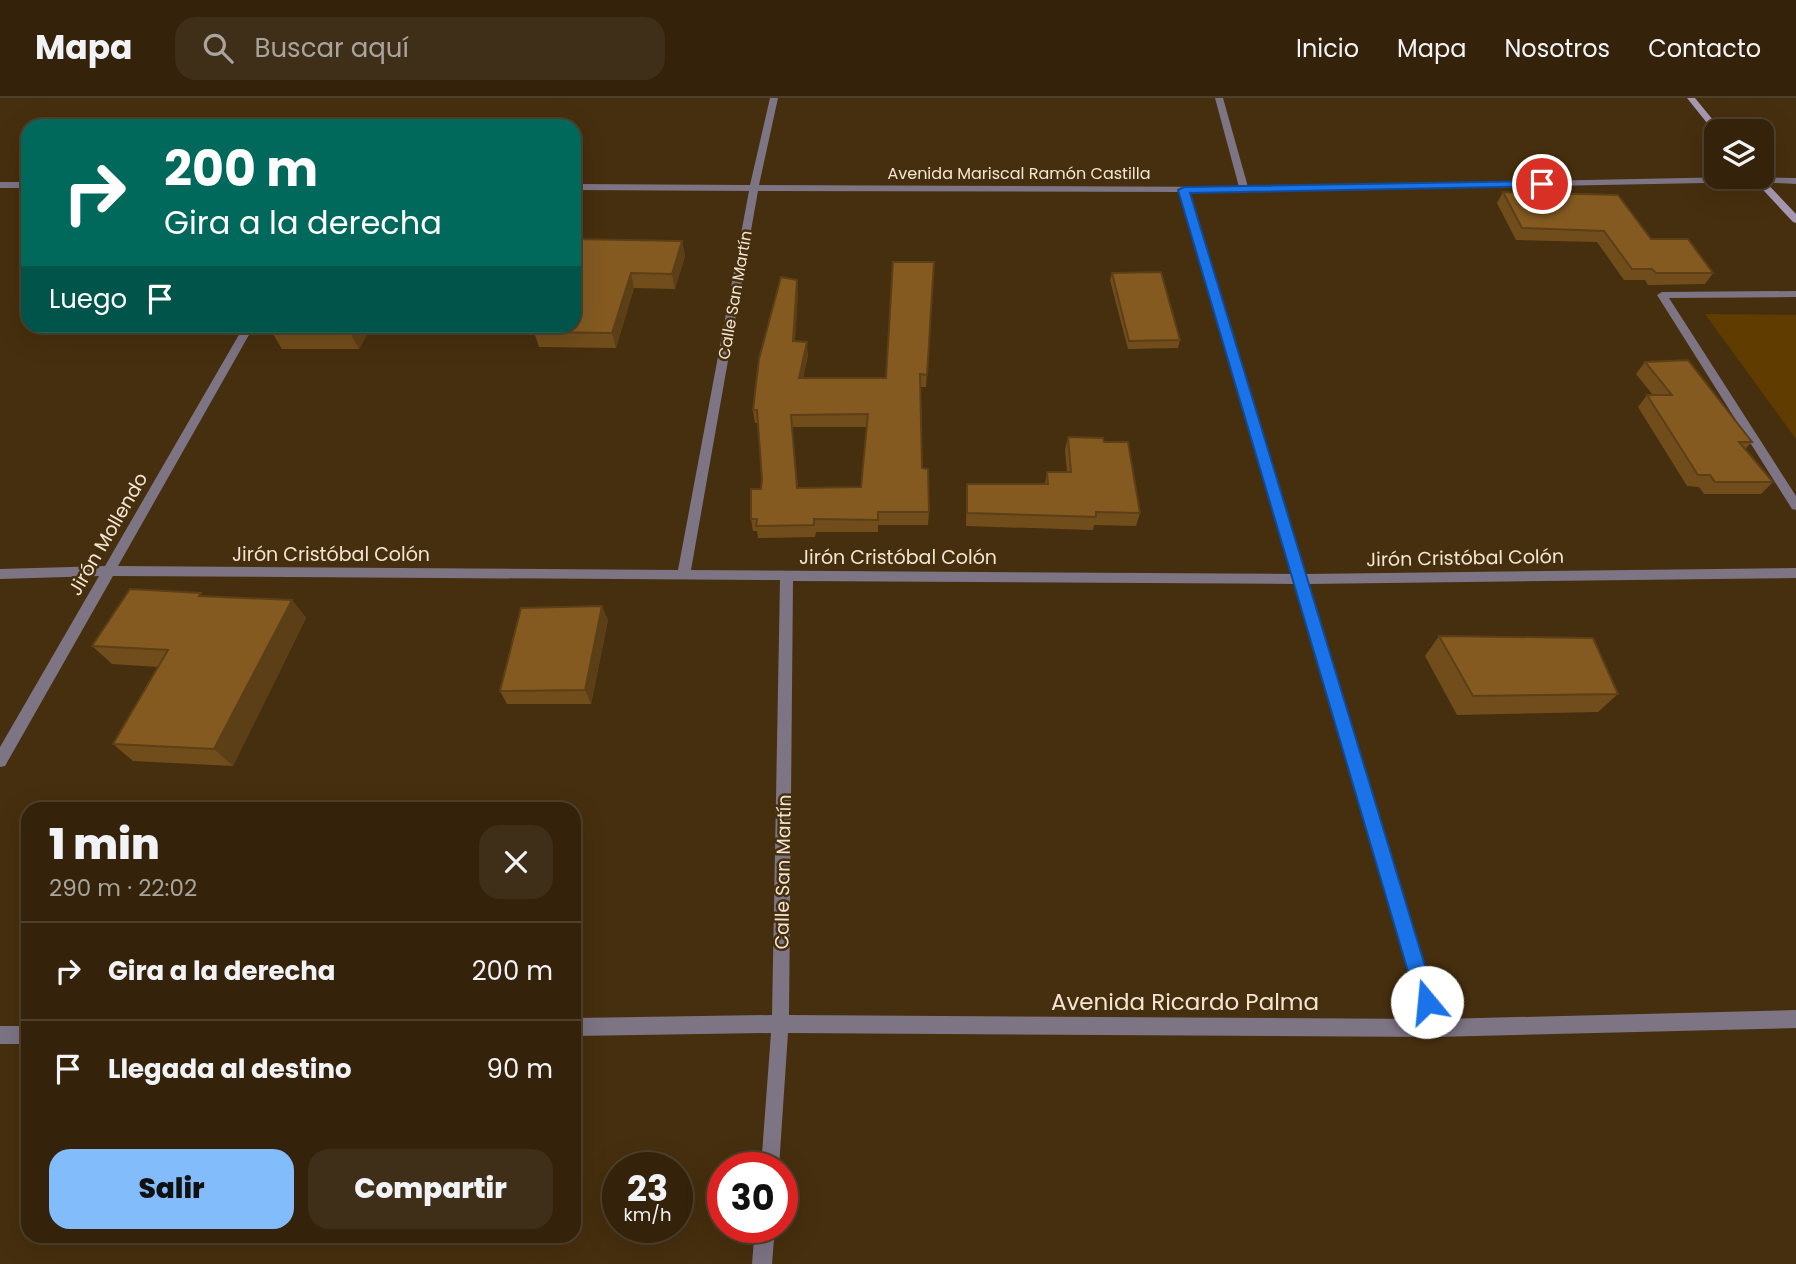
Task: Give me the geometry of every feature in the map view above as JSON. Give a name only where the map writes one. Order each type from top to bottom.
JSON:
[{"type":"street","name":"Calle San Martín","points":[[684,575],[754,188],[774,98]]},
{"type":"street","points":[[1219,98],[1244,190]]},
{"type":"street","points":[[1691,98],[1708,119]]},
{"type":"street","name":"Avenida Mariscal Ramón Castilla","points":[[581,187],[1244,190],[1704,179]]},
{"type":"street","name":"Avenida Mariscal Ramón Castilla","points":[[1774,179],[1796,181]]},
{"type":"street","points":[[0,185],[21,186]]},
{"type":"street","points":[[1767,189],[1796,220]]},
{"type":"street","points":[[1184,190],[1434,1028]]},
{"type":"street","points":[[1796,294],[1662,295],[1796,506]]},
{"type":"street","name":"Jirón Mollendo","points":[[0,761],[245,333]]},
{"type":"street","name":"Jirón Cristóbal Colón","points":[[0,574],[108,571],[1300,579],[1796,573]]},
{"type":"street","name":"Calle San Martín","points":[[771,1152],[780,1024],[787,576]]},
{"type":"street","name":"Avenida Ricardo Palma","points":[[581,1027],[780,1024],[1434,1028],[1796,1019]]},
{"type":"street","points":[[0,1035],[21,1035]]},
{"type":"street","points":[[762,1264],[764,1243]]},
{"type":"shaded area","points":[[1705,314],[1796,315],[1796,439]]},
{"type":"building","points":[[1503,192],[1618,195],[1651,239],[1688,239],[1713,273],[1656,273],[1652,269],[1632,269],[1604,231],[1522,228]]},
{"type":"building","points":[[581,239],[682,241],[672,274],[631,273],[612,333],[581,333]]},
{"type":"building","points":[[893,262],[934,262],[927,375],[920,374],[922,468],[928,469],[929,512],[878,512],[878,520],[814,519],[814,525],[756,526],[757,519],[751,519],[751,489],[761,489],[762,479],[757,410],[753,410],[759,359],[781,277],[797,280],[793,341],[807,342],[799,378],[886,378]],"holes":[[[868,414],[861,487],[797,488],[791,415]]]},
{"type":"building","points":[[1161,272],[1180,340],[1129,341],[1112,273]]},
{"type":"building","points":[[274,333],[352,333],[351,334]]},
{"type":"building","points":[[1688,360],[1752,442],[1739,442],[1773,482],[1715,482],[1710,475],[1698,475],[1647,395],[1672,395],[1645,362]]},
{"type":"building","points":[[1068,437],[1128,442],[1140,513],[1096,512],[1096,517],[967,513],[967,484],[1048,484],[1047,472],[1071,472]]},
{"type":"building","points":[[130,589],[201,593],[199,596],[292,600],[214,749],[113,744],[168,650],[92,646]]},
{"type":"building","points":[[602,606],[585,690],[500,691],[521,608]]},
{"type":"building","points":[[1439,636],[1593,638],[1618,694],[1473,696]]},
{"type":"route","points":[[1427,1002],[1184,190],[1542,184]]}]
